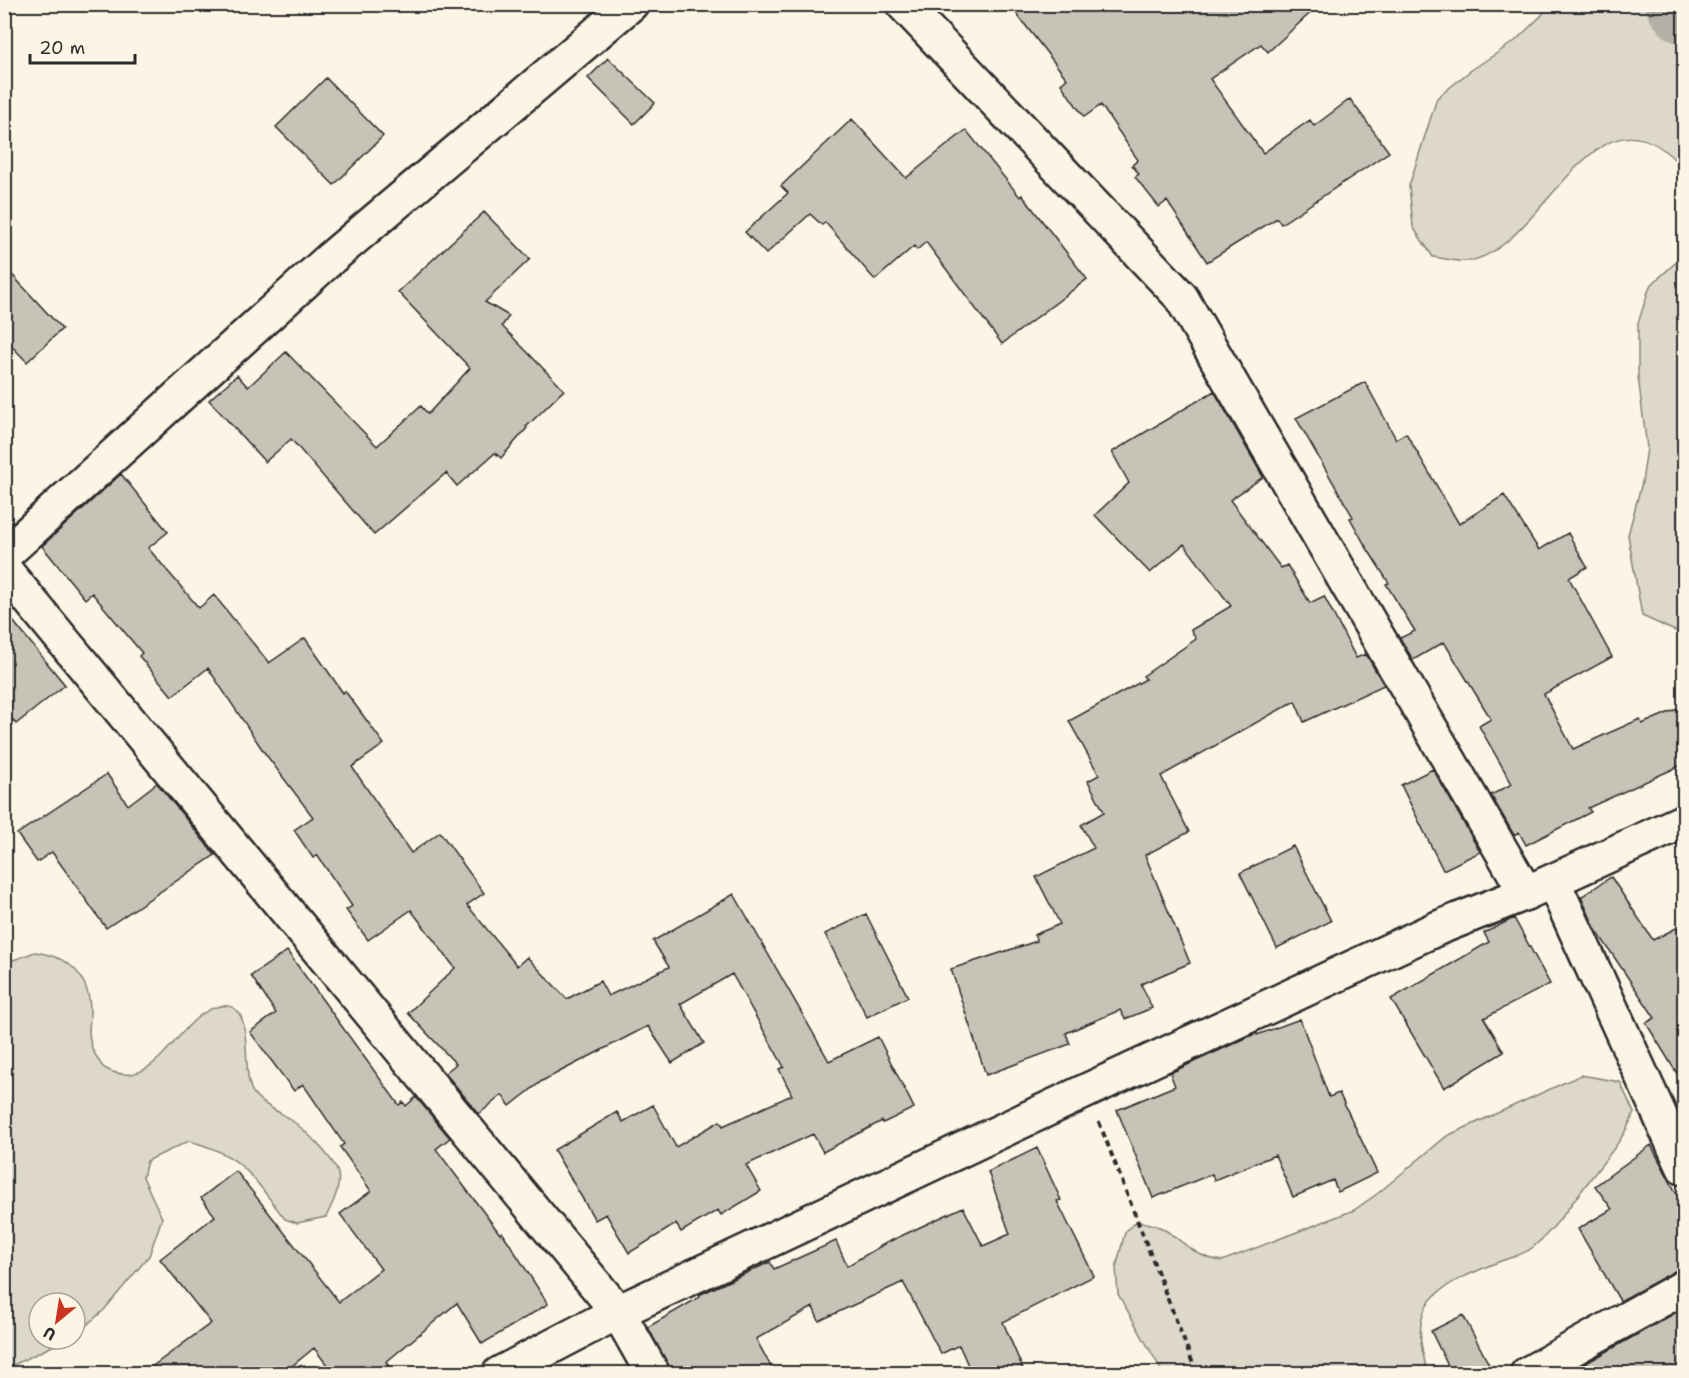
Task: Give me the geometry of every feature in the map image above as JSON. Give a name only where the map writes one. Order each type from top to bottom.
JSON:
[{"type":"street","points":[[4,555],[331,258],[631,4]]},
{"type":"street","points":[[903,4],[1182,297],[1539,887],[1684,1168]]},
{"type":"street","points":[[4,569],[618,1312],[652,1374]]},
{"type":"street","points":[[499,1374],[618,1312],[1086,1091],[1438,928],[1539,887],[1684,822]]},
{"type":"street","points":[[1527,1374],[1684,1287]]},
{"type":"path","points":[[1086,1091],[1197,1374]]},
{"type":"shaded area","points":[[1548,5],[1684,5],[1684,170],[1653,143],[1625,138],[1598,149],[1573,171],[1523,226],[1497,249],[1469,261],[1433,257],[1413,227],[1409,186],[1437,98],[1470,71],[1515,41],[1542,15]]},
{"type":"shaded area","points":[[1684,255],[1684,631],[1675,631],[1642,616],[1628,535],[1642,482],[1647,448],[1638,376],[1638,323],[1650,286]]},
{"type":"shaded area","points":[[35,952],[53,956],[75,969],[85,984],[90,1003],[89,1034],[93,1050],[105,1068],[124,1074],[140,1071],[154,1063],[192,1022],[206,1012],[221,1006],[233,1007],[240,1015],[244,1026],[247,1071],[254,1094],[266,1105],[296,1124],[318,1145],[336,1168],[338,1185],[326,1217],[297,1223],[285,1219],[255,1180],[235,1161],[223,1153],[189,1141],[147,1161],[143,1177],[162,1218],[149,1256],[104,1310],[87,1325],[87,1291],[27,1291],[27,1351],[42,1351],[5,1369],[5,963]]},
{"type":"shaded area","points":[[1581,1075],[1620,1082],[1634,1113],[1630,1123],[1608,1157],[1540,1241],[1524,1253],[1458,1280],[1431,1300],[1424,1312],[1421,1328],[1422,1348],[1428,1373],[1163,1373],[1118,1294],[1116,1268],[1125,1232],[1136,1222],[1160,1227],[1197,1253],[1222,1261],[1354,1210],[1377,1194],[1447,1136]]},
{"type":"building","points":[[1009,4],[1320,4],[1268,52],[1261,44],[1210,79],[1263,153],[1310,120],[1314,126],[1350,99],[1389,152],[1281,224],[1277,218],[1207,262],[1167,201],[1159,207],[1135,177],[1139,174],[1132,165],[1138,160],[1101,105],[1084,117],[1061,84],[1067,79]]},
{"type":"building","points":[[608,58],[655,103],[634,124],[588,78]]},
{"type":"building","points":[[326,78],[383,136],[334,185],[276,127]]},
{"type":"building","points":[[852,119],[906,178],[966,130],[1020,197],[1022,195],[1087,279],[1002,344],[926,242],[917,250],[914,246],[875,280],[825,222],[822,225],[810,214],[766,254],[745,232],[788,193],[781,186]]},
{"type":"building","points":[[484,212],[530,259],[485,302],[509,316],[502,326],[564,390],[526,427],[501,458],[495,453],[457,486],[446,473],[374,535],[291,439],[265,462],[209,400],[237,375],[248,387],[286,352],[377,446],[421,406],[428,414],[470,368],[398,292]]},
{"type":"building","points":[[4,266],[62,329],[27,362],[4,338]]},
{"type":"building","points":[[1365,382],[1396,439],[1406,433],[1459,524],[1504,495],[1539,550],[1568,533],[1587,567],[1569,578],[1612,657],[1544,694],[1573,749],[1640,719],[1642,724],[1684,706],[1684,764],[1588,808],[1591,812],[1526,845],[1519,832],[1514,835],[1491,795],[1512,784],[1479,726],[1491,719],[1444,642],[1413,660],[1400,638],[1415,631],[1386,584],[1389,583],[1365,545],[1350,518],[1353,517],[1296,418]]},
{"type":"building","points":[[1214,391],[1263,477],[1230,500],[1281,568],[1287,565],[1310,603],[1324,596],[1356,658],[1366,654],[1384,685],[1304,722],[1295,701],[1161,776],[1189,832],[1145,855],[1190,963],[1141,984],[1152,1008],[1125,1019],[1120,1010],[1066,1033],[1070,1044],[986,1075],[951,969],[1037,941],[1034,935],[1060,924],[1036,877],[1094,848],[1081,825],[1104,812],[1088,781],[1099,775],[1069,721],[1146,679],[1143,676],[1196,639],[1191,630],[1231,606],[1184,544],[1150,573],[1095,515],[1129,483],[1112,452]]},
{"type":"building","points":[[121,474],[168,532],[148,548],[199,608],[214,595],[269,663],[305,638],[343,693],[345,691],[384,744],[352,767],[411,853],[440,832],[484,893],[467,905],[517,966],[527,957],[567,999],[600,981],[608,996],[669,967],[653,941],[734,894],[829,1061],[878,1037],[914,1108],[883,1123],[882,1121],[823,1152],[813,1134],[746,1165],[761,1191],[721,1215],[718,1210],[681,1232],[676,1224],[629,1253],[606,1214],[595,1220],[554,1150],[617,1112],[623,1122],[653,1105],[676,1147],[720,1121],[723,1126],[792,1095],[779,1069],[784,1067],[732,974],[680,1004],[704,1043],[672,1063],[648,1026],[542,1081],[510,1106],[502,1095],[479,1114],[445,1073],[456,1064],[408,1013],[455,968],[411,910],[368,940],[346,910],[352,906],[317,855],[313,858],[294,830],[313,817],[264,752],[208,668],[172,696],[139,656],[142,653],[92,593],[85,599],[42,546]]},
{"type":"building","points":[[4,610],[65,685],[16,724],[4,709]]},
{"type":"building","points":[[1433,769],[1480,852],[1443,870],[1401,785]]},
{"type":"building","points":[[107,774],[128,805],[157,783],[215,855],[106,928],[52,852],[37,862],[17,834]]},
{"type":"building","points":[[1293,846],[1331,921],[1277,948],[1240,873]]},
{"type":"building","points":[[1611,877],[1653,940],[1684,924],[1684,1085],[1646,1023],[1655,1018],[1596,930],[1581,897]]},
{"type":"building","points":[[866,914],[908,997],[867,1017],[825,934]]},
{"type":"building","points":[[1514,918],[1550,984],[1484,1018],[1504,1052],[1444,1088],[1391,999],[1489,942],[1484,933]]},
{"type":"building","points":[[287,951],[399,1105],[403,1102],[406,1106],[416,1097],[450,1138],[436,1149],[500,1234],[502,1232],[548,1304],[482,1344],[457,1303],[386,1362],[395,1374],[334,1374],[314,1348],[282,1374],[142,1374],[211,1323],[160,1259],[215,1216],[201,1198],[236,1171],[339,1302],[381,1269],[340,1214],[371,1191],[340,1147],[344,1144],[303,1084],[294,1091],[250,1032],[276,1013],[251,976]]},
{"type":"building","points":[[1300,1019],[1329,1097],[1339,1093],[1377,1173],[1338,1192],[1333,1180],[1293,1197],[1275,1155],[1214,1180],[1212,1174],[1153,1198],[1117,1110],[1175,1086],[1170,1073],[1257,1033],[1257,1035]]},
{"type":"building","points":[[1651,1145],[1684,1208],[1684,1268],[1620,1301],[1578,1229],[1612,1209],[1595,1186]]},
{"type":"building","points":[[1037,1148],[1061,1200],[1057,1201],[1094,1276],[1003,1322],[1025,1374],[972,1374],[959,1345],[941,1354],[903,1282],[819,1321],[813,1307],[756,1339],[775,1374],[672,1374],[648,1327],[700,1297],[699,1295],[770,1262],[774,1269],[836,1241],[847,1266],[886,1243],[963,1207],[983,1246],[1010,1234],[988,1172]]},
{"type":"building","points":[[1684,1308],[1684,1374],[1567,1374]]},
{"type":"building","points":[[1463,1315],[1494,1374],[1452,1374],[1431,1331]]},
{"type":"waterway","points":[[1677,4],[1684,12]]}]
